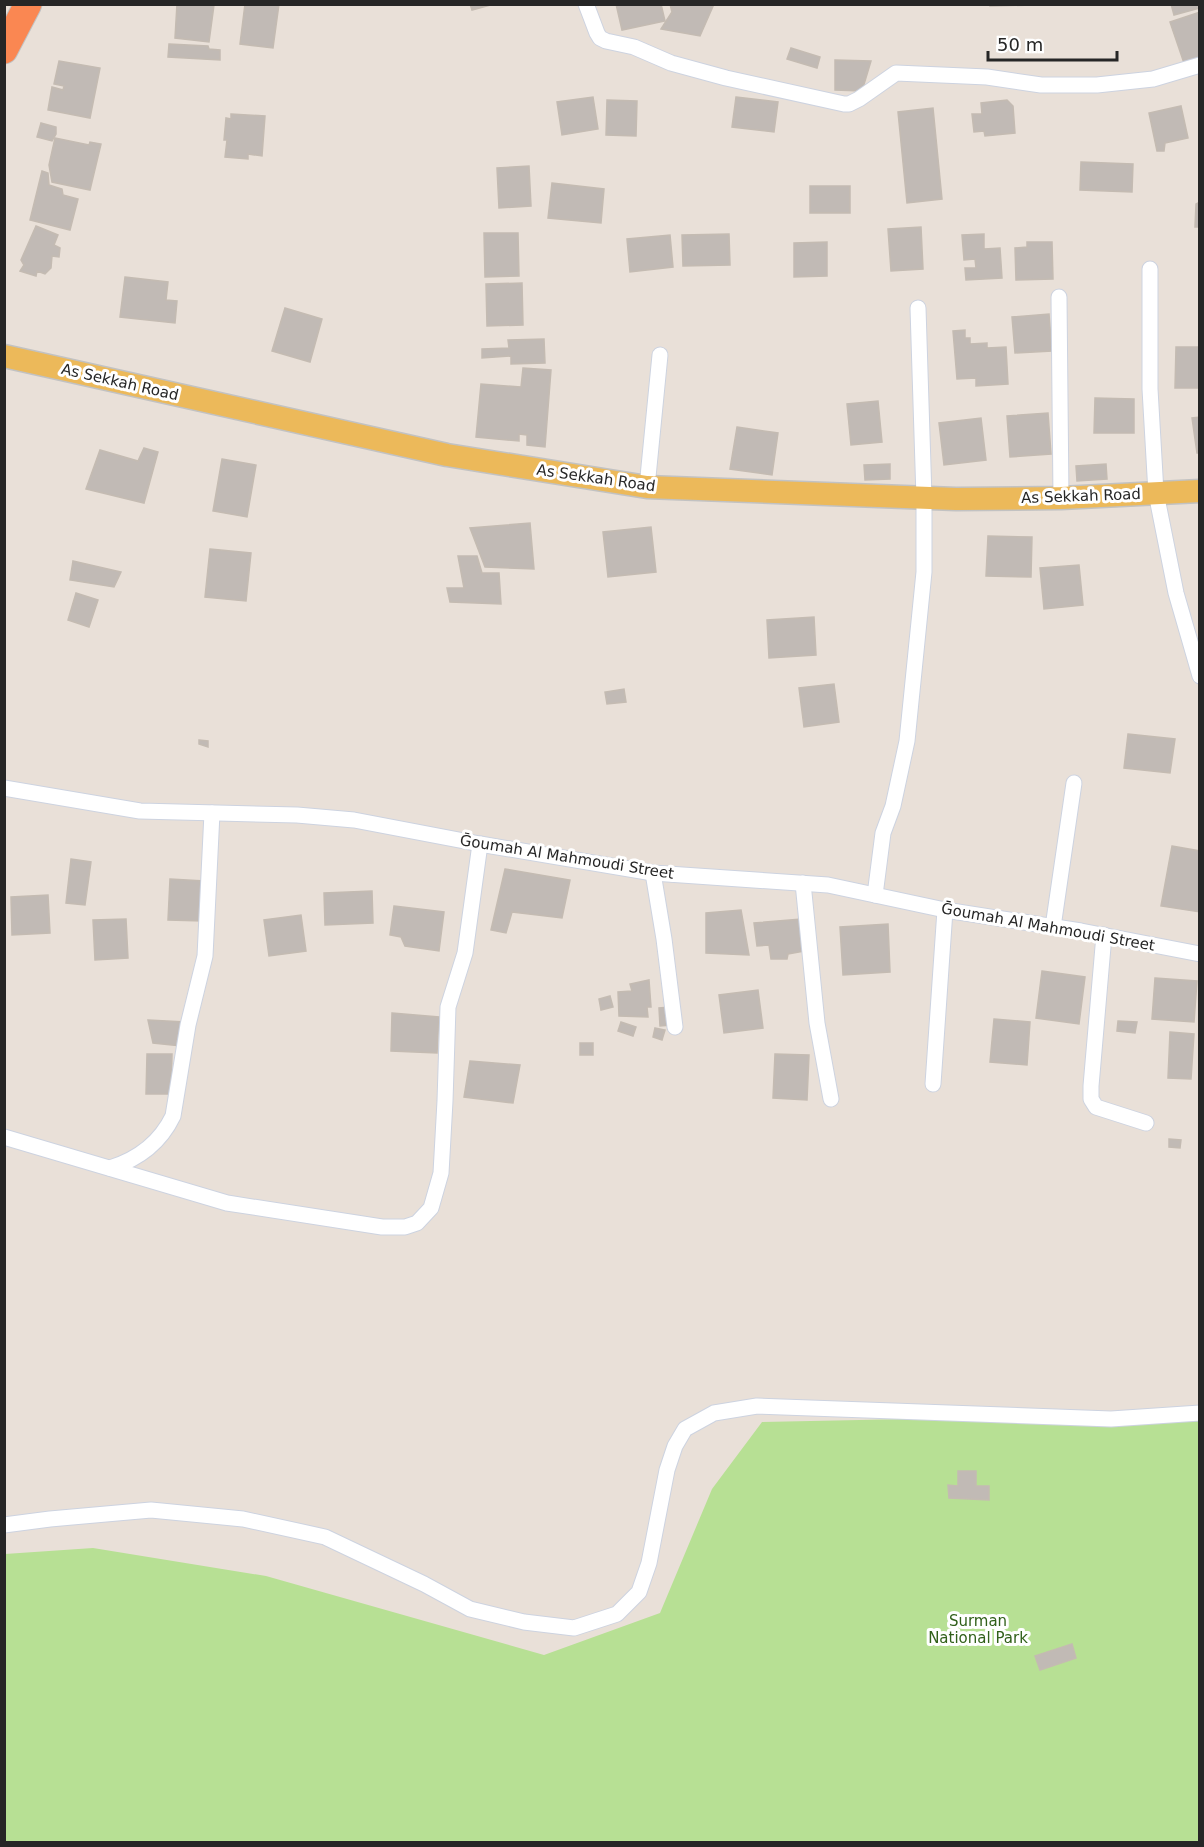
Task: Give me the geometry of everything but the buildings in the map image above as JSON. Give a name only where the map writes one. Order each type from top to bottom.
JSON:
[{"type":"highway","points":[[4,50],[28,4]]},
{"type":"main road","name":"As Sekkah Road","points":[[4,356],[447,455],[647,487],[924,498],[1061,498],[1200,491]]},
{"type":"street","points":[[586,4],[597,33],[606,41],[634,47],[671,63],[715,75],[844,104],[859,99],[896,73],[987,77],[1041,85],[1097,85],[1153,79],[1200,65]]},
{"type":"street","points":[[1150,269],[1150,389],[1156,494],[1176,593],[1200,676]]},
{"type":"street","points":[[1059,297],[1061,498]]},
{"type":"street","points":[[874,895],[883,833],[893,806],[907,741],[924,572],[918,308]]},
{"type":"street","points":[[647,487],[660,355]]},
{"type":"street","points":[[1053,927],[1074,783]]},
{"type":"street","name":"Ḡoumah Al Mahmoudi Street","points":[[4,788],[140,810],[297,815],[354,820],[653,873],[828,885],[945,910],[1104,935],[1200,954]]},
{"type":"street","points":[[110,1168],[130,1161],[147,1150],[167,1129],[173,1116],[188,1025],[205,956],[212,813]]},
{"type":"street","points":[[4,1137],[227,1203],[382,1227],[405,1227],[417,1223],[431,1208],[441,1173],[446,1101],[448,1007],[465,952],[480,844]]},
{"type":"street","points":[[653,873],[675,1026]]},
{"type":"street","points":[[803,883],[817,1023],[831,1099]]},
{"type":"street","points":[[933,1084],[945,910]]},
{"type":"street","points":[[1104,935],[1092,1055],[1091,1099],[1096,1107],[1146,1123]]},
{"type":"street","points":[[4,1525],[151,1510],[243,1519],[325,1537],[424,1584],[470,1609],[524,1622],[574,1628],[617,1614],[639,1592],[649,1563],[667,1470],[675,1446],[685,1429],[714,1413],[757,1406],[1111,1419],[1200,1413]]},
{"type":"green space","name":"Surman National Park","points":[[1199,1413],[1199,1842],[5,1842],[5,1554],[93,1548],[266,1576],[544,1655],[660,1613],[712,1489],[762,1422]]}]
